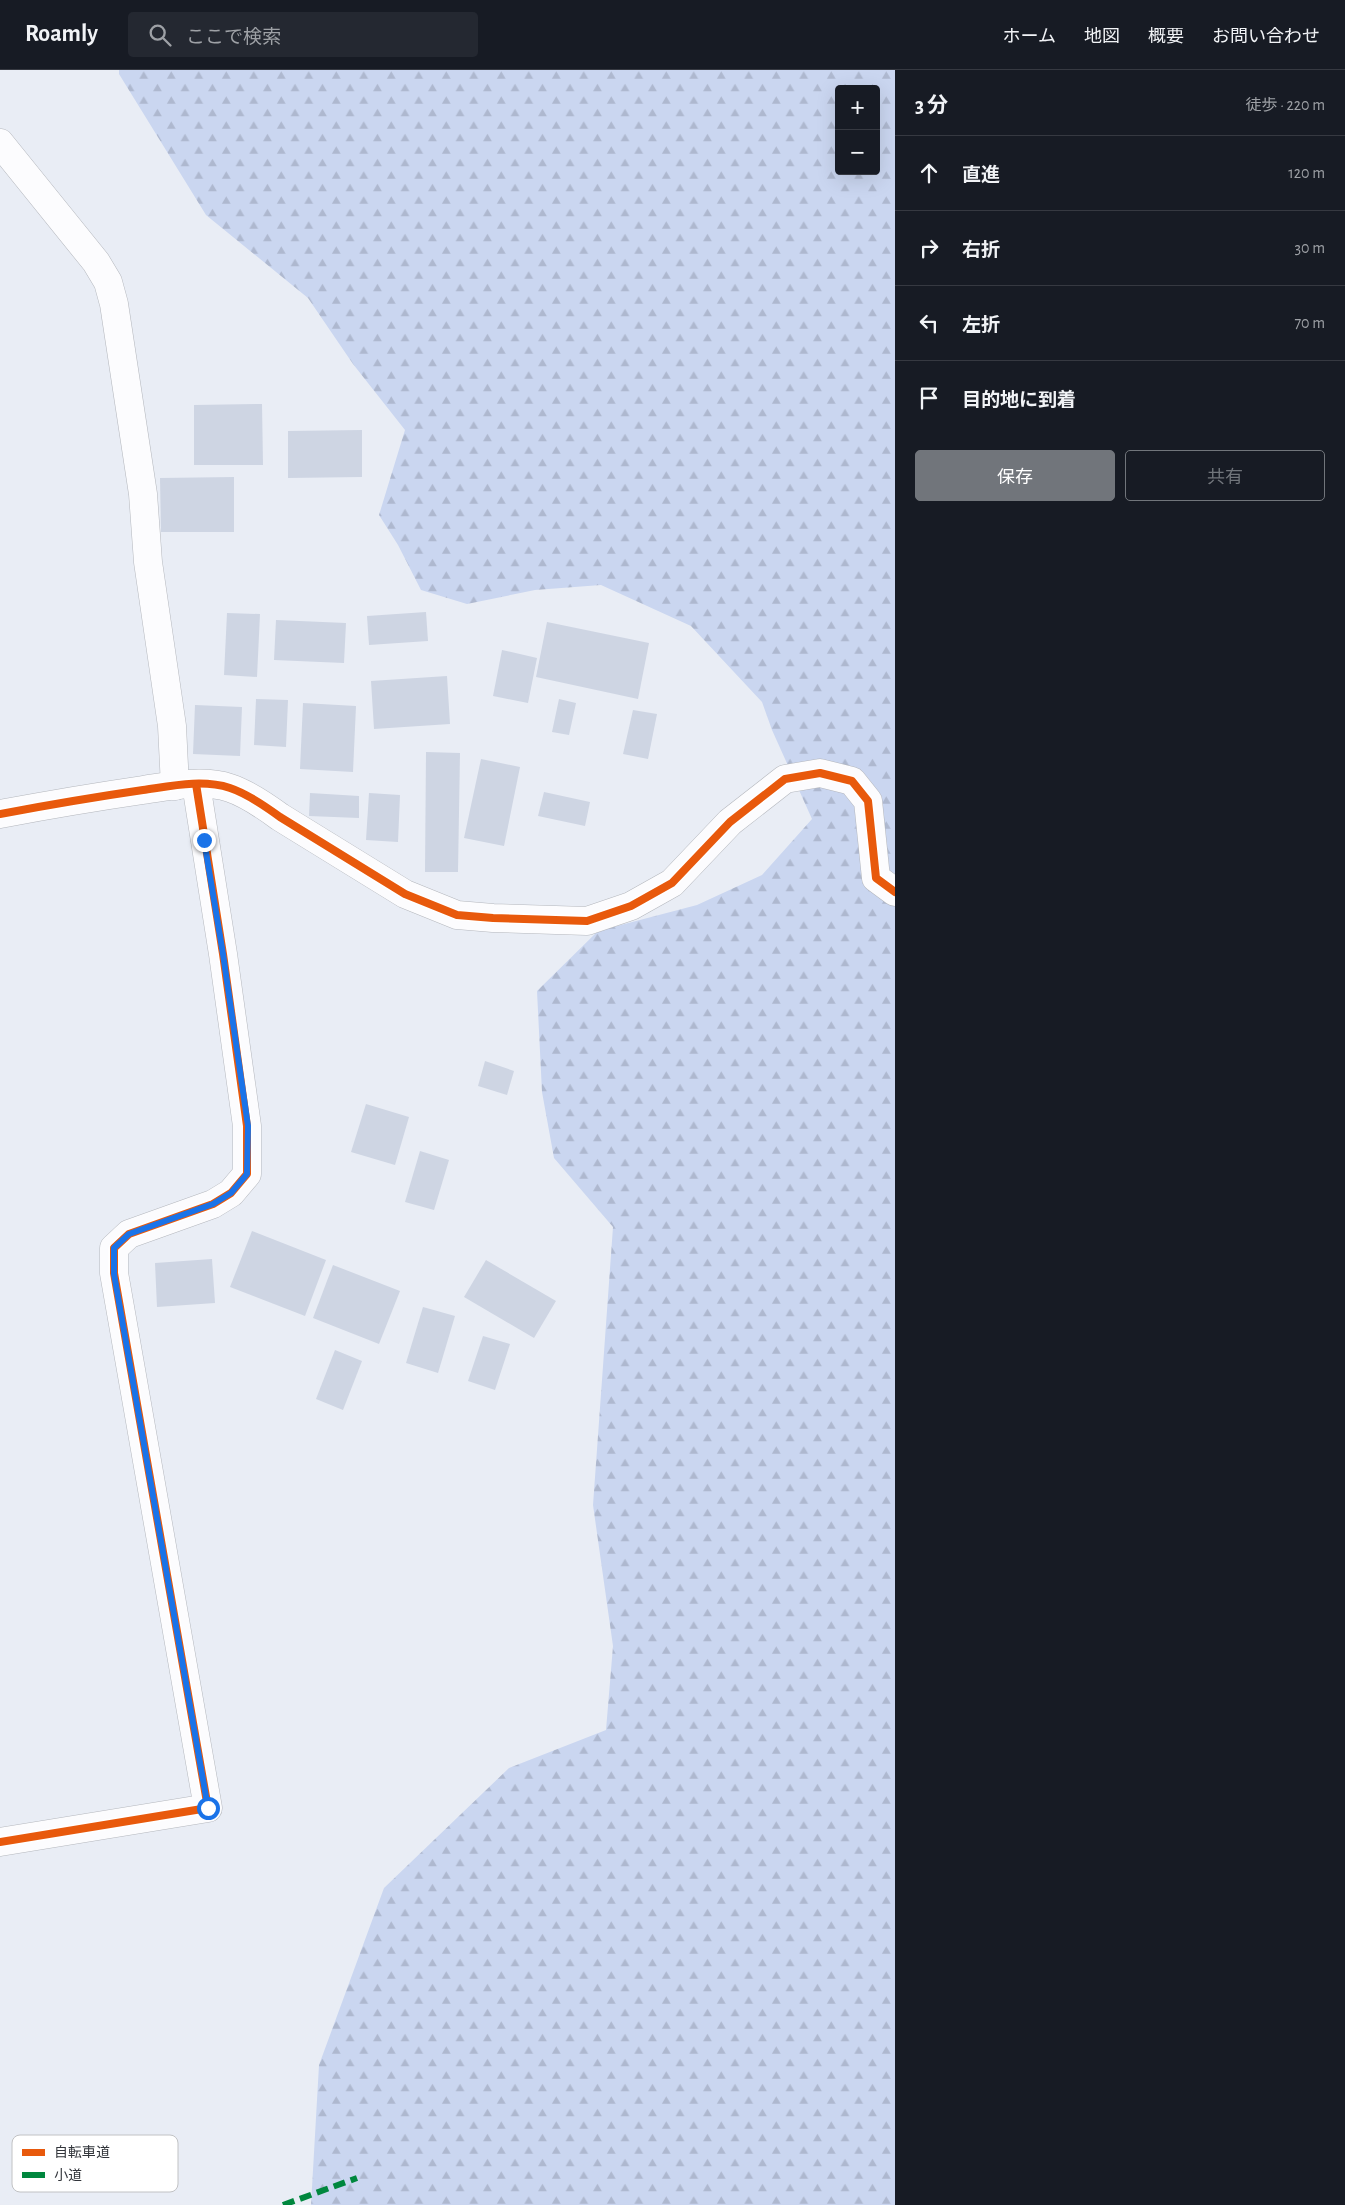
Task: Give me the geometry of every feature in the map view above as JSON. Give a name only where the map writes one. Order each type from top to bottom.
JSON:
[{"type":"street","points":[[0,143],[96,262],[108,282],[114,304],[143,494],[148,562],[172,726],[223,954],[248,1126],[247,1174],[231,1193],[213,1204],[129,1234],[114,1248],[114,1274],[208,1808],[0,1842]]},
{"type":"street","points":[[0,814],[103,796],[186,785],[230,788],[260,802],[280,817],[356,865],[406,894],[442,910],[457,915],[493,918],[587,921],[631,906],[672,883],[730,822],[785,779],[820,773],[852,781],[868,801],[876,878],[895,892]]},
{"type":"green space","points":[[119,70],[895,70],[895,2205],[311,2205],[319,2065],[384,1888],[509,1768],[606,1730],[613,1646],[593,1505],[613,1227],[554,1158],[542,1092],[537,991],[598,931],[697,905],[762,875],[812,819],[772,730],[762,702],[691,626],[601,585],[535,590],[467,604],[421,590],[398,545],[379,515],[405,430],[353,364],[308,298],[206,215],[119,74]]},
{"type":"building","points":[[262,404],[263,465],[194,465],[194,405]]},
{"type":"building","points":[[362,430],[362,477],[288,478],[288,431]]},
{"type":"building","points":[[234,477],[234,532],[161,532],[160,478]]},
{"type":"building","points":[[426,612],[428,641],[369,645],[367,616]]},
{"type":"building","points":[[227,613],[260,614],[257,677],[224,675]]},
{"type":"building","points":[[276,620],[346,623],[344,663],[274,660]]},
{"type":"building","points":[[547,622],[649,643],[638,699],[536,677]]},
{"type":"building","points":[[502,650],[537,658],[528,703],[493,696]]},
{"type":"building","points":[[447,676],[450,724],[374,729],[371,681]]},
{"type":"building","points":[[256,699],[288,700],[286,747],[254,745]]},
{"type":"building","points":[[559,699],[576,703],[569,735],[552,732]]},
{"type":"building","points":[[303,703],[356,706],[353,772],[300,769]]},
{"type":"building","points":[[195,705],[242,707],[240,756],[193,754]]},
{"type":"building","points":[[633,710],[657,714],[648,759],[623,754]]},
{"type":"building","points":[[426,752],[460,753],[458,872],[425,872]]},
{"type":"building","points":[[481,759],[520,767],[504,846],[464,838]]},
{"type":"building","points":[[544,792],[590,802],[585,826],[538,816]]},
{"type":"building","points":[[310,793],[359,796],[359,818],[309,816]]},
{"type":"building","points":[[369,793],[400,795],[398,842],[366,840]]},
{"type":"building","points":[[485,1061],[514,1071],[507,1095],[478,1086]]},
{"type":"building","points":[[366,1104],[409,1117],[395,1165],[351,1152]]},
{"type":"building","points":[[420,1151],[449,1160],[434,1210],[405,1202]]},
{"type":"building","points":[[252,1231],[326,1260],[305,1316],[230,1287]]},
{"type":"building","points":[[212,1259],[215,1303],[157,1307],[155,1263]]},
{"type":"building","points":[[486,1260],[556,1301],[534,1338],[464,1297]]},
{"type":"building","points":[[333,1265],[400,1291],[379,1344],[313,1318]]},
{"type":"building","points":[[423,1307],[455,1316],[438,1373],[406,1363]]},
{"type":"building","points":[[483,1336],[510,1344],[495,1390],[468,1381]]},
{"type":"building","points":[[335,1350],[362,1361],[343,1410],[316,1399]]},
{"type":"marked path","points":[[283,2205],[357,2178]]},
{"type":"cycle path","points":[[0,814],[175,785],[219,785],[237,791],[256,801],[405,894],[457,915],[587,921],[631,906],[672,883],[730,822],[785,779],[820,773],[852,781],[868,801],[876,878],[895,892]]},
{"type":"cycle path","points":[[0,1842],[208,1808],[114,1273],[114,1248],[129,1234],[213,1204],[231,1193],[247,1174],[247,1126],[223,954],[196,784]]},
{"type":"route","points":[[204,840],[248,1126],[247,1174],[231,1193],[213,1204],[129,1234],[114,1248],[114,1274],[208,1808]]}]
